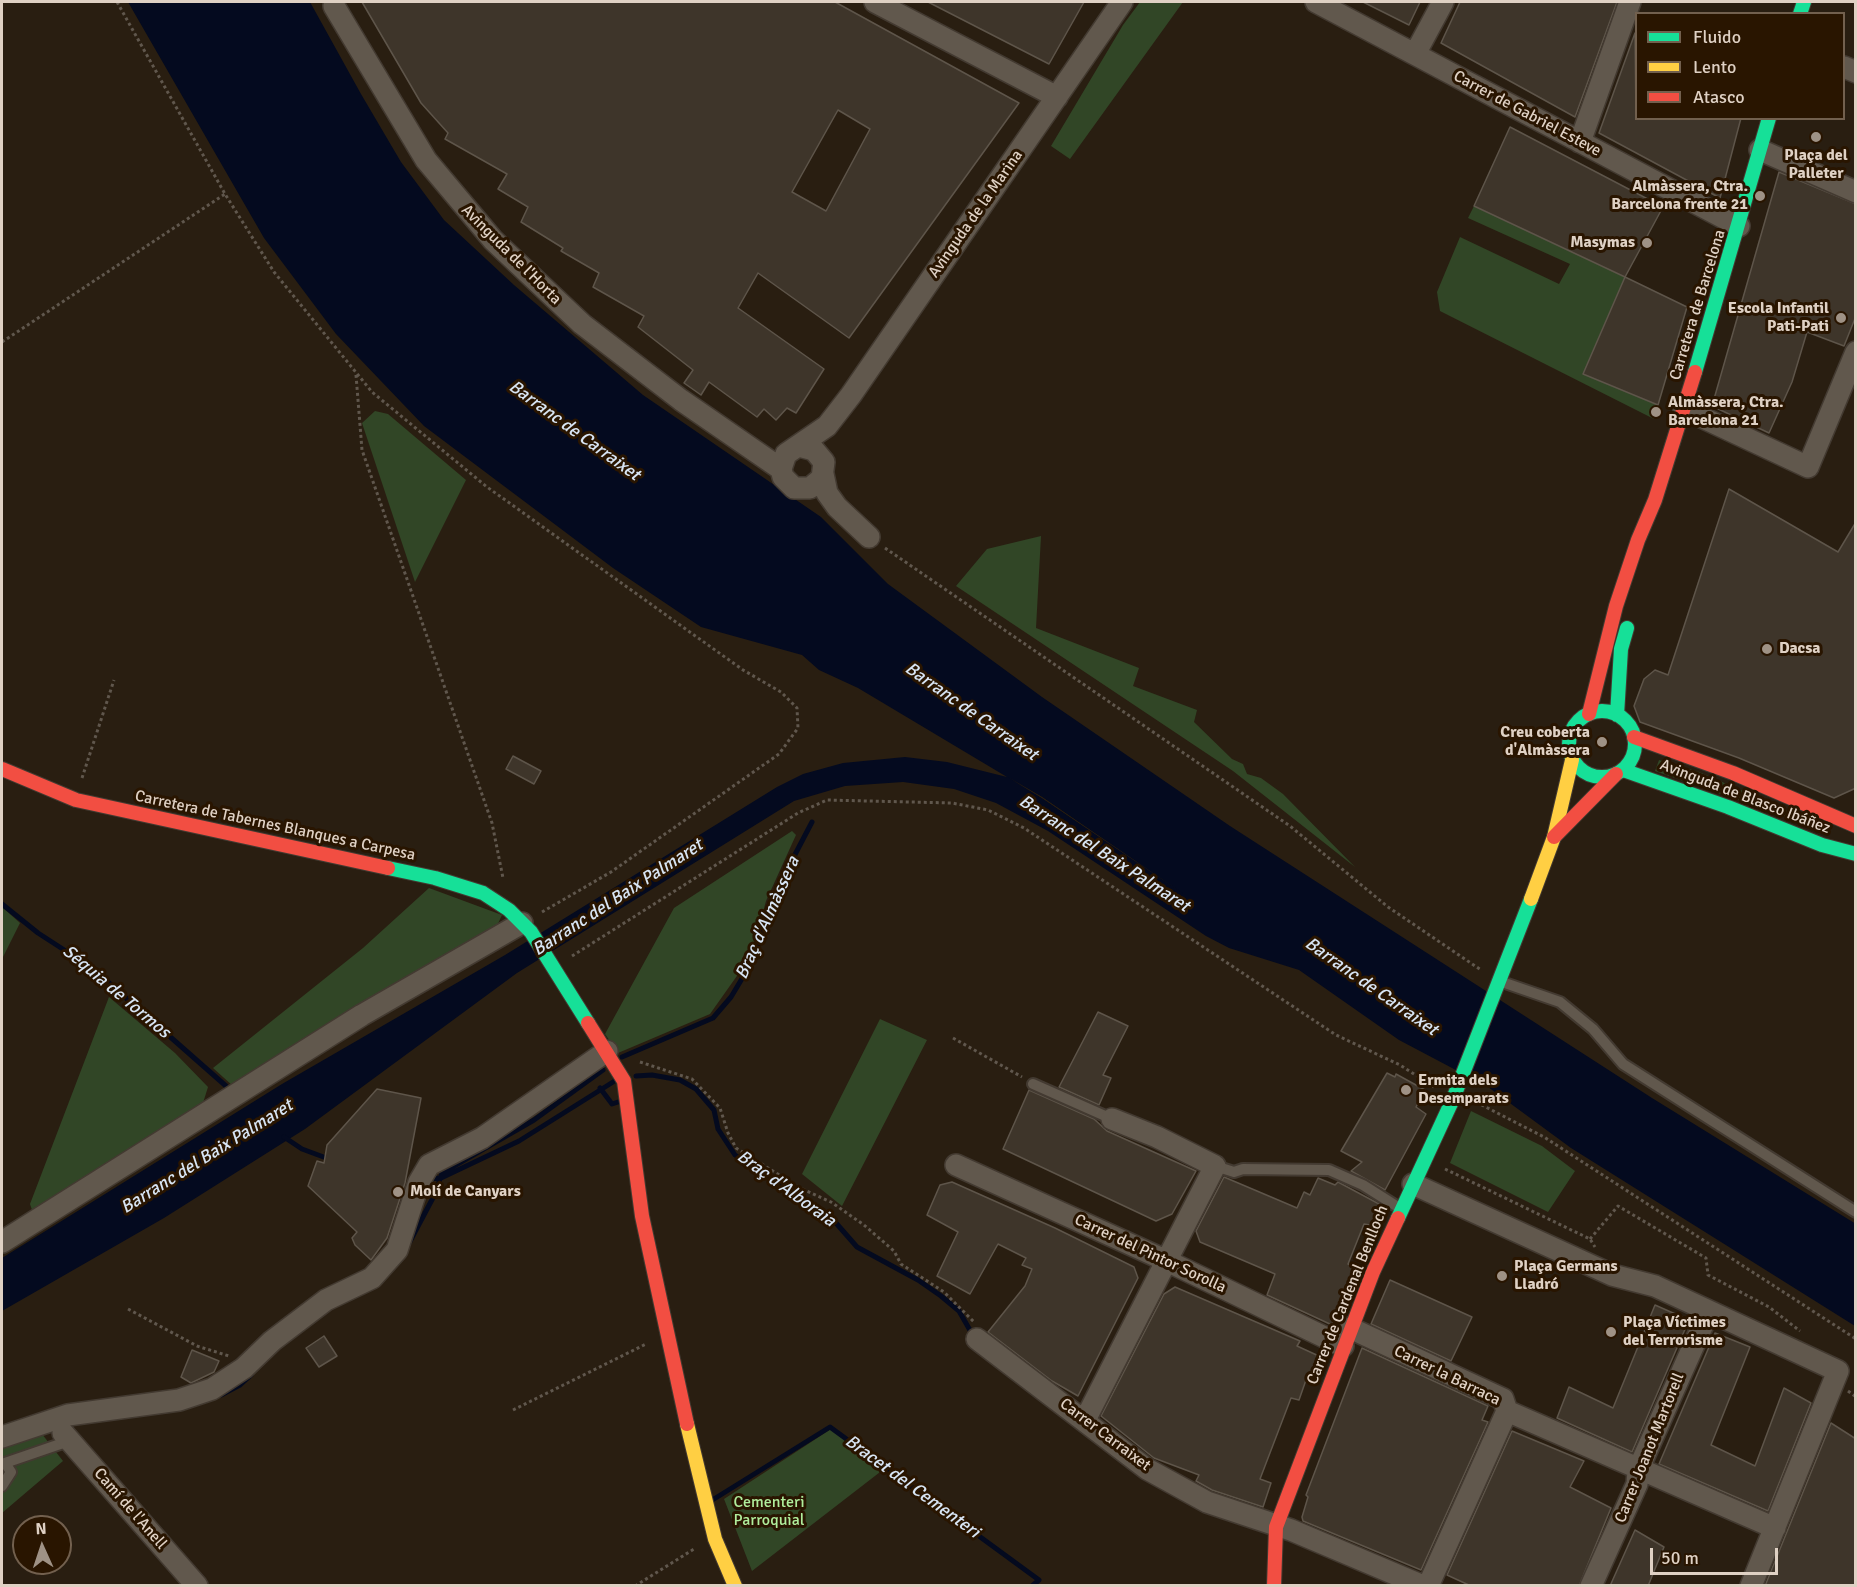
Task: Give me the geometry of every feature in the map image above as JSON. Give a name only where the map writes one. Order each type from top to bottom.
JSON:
[{"type":"main road","name":"Carretera de Barcelona","points":[[1634,596],[1655,500],[1739,226],[1768,120]]},
{"type":"main road","name":"Carretera de Barcelona","points":[[1589,714],[1616,606],[1638,540],[1655,500]]},
{"type":"main road","points":[[1617,715],[1621,649],[1629,618]]},
{"type":"main road","points":[[1496,982],[1554,837],[1572,760],[1569,741],[1571,730],[1580,719],[1589,714],[1608,712],[1617,715],[1627,723],[1634,737],[1635,750],[1619,772],[1554,837]]},
{"type":"main road","name":"Avinguda de Blasco Ibáñez","points":[[1634,737],[1733,773],[1829,812],[1856,828]]},
{"type":"main road","points":[[1572,760],[1581,771],[1592,776],[1602,778],[1619,772]]},
{"type":"main road","name":"Carretera de Tabernes Blanques a Carpesa","points":[[2,769],[76,800],[435,878],[483,893],[521,922]]},
{"type":"main road","name":"Avinguda de Blasco Ibáñez","points":[[1619,772],[1728,807],[1830,836],[1853,853]]},
{"type":"main road","points":[[1829,812],[1830,836]]},
{"type":"main road","points":[[1853,853],[1849,839],[1856,828]]},
{"type":"main road","points":[[521,922],[613,1060],[624,1081],[642,1216],[667,1338],[715,1539],[735,1586]]},
{"type":"main road","name":"Carrer de Cardenal Benlloch","points":[[1274,1586],[1276,1527],[1347,1337],[1401,1209],[1456,1090],[1496,982]]},
{"type":"street","points":[[875,2],[1057,97]]},
{"type":"street","name":"Avinguda de la Marina","points":[[795,448],[827,426],[851,395],[1122,2]]},
{"type":"street","name":"Carrer de Gabriel Esteve","points":[[1316,2],[1739,226]]},
{"type":"street","points":[[1415,54],[1443,2]]},
{"type":"street","points":[[1580,142],[1630,2]]},
{"type":"street","name":"Avinguda de l'Horta","points":[[331,3],[426,160],[493,240],[582,324],[681,400],[781,469]]},
{"type":"street","points":[[1760,150],[1856,192]]},
{"type":"street","points":[[1684,409],[1808,468],[1856,352]]},
{"type":"street","name":"Avinguda de la Marina","points":[[822,466],[827,426]]},
{"type":"street","points":[[749,447],[814,450],[822,466],[827,493],[837,507],[869,537]]},
{"type":"street","points":[[795,448],[786,454],[781,469],[788,483],[794,488],[804,489],[837,507]]},
{"type":"street","points":[[804,489],[817,484],[822,466]]},
{"type":"street","points":[[2,1242],[362,1015],[521,922]]},
{"type":"street","points":[[2,1437],[68,1415],[179,1400],[212,1389],[250,1362],[272,1341],[326,1300],[342,1290],[372,1278],[397,1250],[419,1182],[429,1165],[482,1138],[613,1060]]},
{"type":"street","points":[[1084,1420],[1215,1166],[1157,1137],[1112,1119]]},
{"type":"street","name":"Carrer del Pintor Sorolla","points":[[956,1165],[1167,1261],[1347,1337]]},
{"type":"street","points":[[1413,1184],[1612,1275],[1655,1286],[1838,1371],[1751,1586]]},
{"type":"street","name":"Carrer Joanot Martorell","points":[[1591,1586],[1637,1484],[1638,1470],[1709,1311]]},
{"type":"street","name":"Carrer la Barraca","points":[[1347,1337],[1503,1399],[1507,1411],[1775,1528]]},
{"type":"street","name":"Carrer Carraixet","points":[[977,1339],[1147,1469],[1207,1502],[1276,1527],[1291,1530],[1426,1586]]},
{"type":"street","points":[[1426,1586],[1507,1411]]},
{"type":"street","name":"Camí de l'Anell","points":[[66,1437],[197,1586]]},
{"type":"lane","points":[[1496,982],[1560,1002],[1593,1029],[1623,1064],[1856,1212]]},
{"type":"lane","points":[[1033,1084],[1112,1119]]},
{"type":"lane","points":[[1215,1166],[1234,1172],[1243,1169],[1329,1170],[1363,1185],[1401,1209]]},
{"type":"lane","points":[[2,1486],[10,1472],[3,1464],[66,1437]]},
{"type":"path","points":[[117,2],[225,194],[274,272],[372,392],[488,486],[743,670],[781,692],[797,708],[798,728],[779,754],[611,873],[521,922],[492,823],[362,450],[356,373]]},
{"type":"path","points":[[2,342],[225,194]]},
{"type":"path","points":[[869,537],[1290,826],[1388,907],[1496,982]]},
{"type":"path","points":[[76,800],[114,680]]},
{"type":"path","points":[[550,964],[798,813],[827,800],[952,803],[987,810],[1024,828],[1336,1035],[1456,1090],[1544,1137],[1856,1339]]},
{"type":"path","points":[[953,1038],[1033,1084]]},
{"type":"path","points":[[613,1060],[640,1062],[692,1078],[720,1108],[728,1133],[736,1148],[800,1188],[831,1202],[872,1232],[894,1251],[901,1264],[944,1292],[967,1313],[978,1329],[977,1339]]},
{"type":"path","points":[[1438,1166],[1590,1239],[1595,1248]]},
{"type":"path","points":[[1590,1239],[1618,1206],[1706,1258],[1708,1275],[1769,1307],[1806,1336]]},
{"type":"path","points":[[128,1310],[204,1349],[250,1362]]},
{"type":"path","points":[[513,1410],[655,1340],[667,1338]]},
{"type":"path","points":[[634,1586],[715,1539]]},
{"type":"green space","points":[[1140,2],[1183,2],[1070,159],[1051,146],[1123,25]]},
{"type":"green space","points":[[1474,206],[1625,277],[1583,374],[1658,405],[1654,419],[1440,311],[1437,292],[1460,237],[1559,284],[1570,264],[1468,218]]},
{"type":"green space","points":[[375,411],[388,414],[466,480],[415,582],[362,423]]},
{"type":"green space","points":[[1041,536],[1036,628],[1139,668],[1133,686],[1197,710],[1194,722],[1232,759],[1243,764],[1247,774],[1261,778],[1283,794],[1355,867],[1233,771],[956,586],[987,549]]},
{"type":"green space","points":[[1659,760],[1699,772],[1822,825],[1821,829],[1655,771]]},
{"type":"green space","points":[[792,831],[796,835],[766,901],[751,956],[710,1014],[618,1053],[605,1034],[674,908]]},
{"type":"green space","points":[[429,888],[502,915],[495,930],[233,1086],[213,1068],[363,948]]},
{"type":"green space","points":[[2,907],[20,923],[2,959]]},
{"type":"green space","points":[[109,997],[175,1053],[208,1087],[203,1103],[32,1210],[30,1204]]},
{"type":"green space","points":[[880,1019],[927,1040],[842,1206],[802,1174]]},
{"type":"green space","points":[[1471,1111],[1542,1146],[1575,1171],[1548,1212],[1450,1163]]},
{"type":"green space","name":"Cementeri Parroquial","points":[[831,1429],[884,1469],[752,1571],[724,1499]]},
{"type":"green space","points":[[42,1434],[63,1461],[2,1513],[2,1448]]},
{"type":"water","points":[[128,2],[310,2],[401,162],[444,220],[514,285],[643,395],[821,517],[888,584],[1042,697],[1230,826],[1652,1098],[1856,1224],[1855,1326],[1571,1148],[1488,1087],[1399,1040],[1299,970],[1229,948],[1206,936],[1048,831],[996,803],[954,789],[903,782],[845,786],[794,801],[517,973],[305,1129],[164,1218],[2,1311],[2,1258],[282,1084],[505,955],[777,787],[803,774],[843,763],[905,757],[947,762],[1007,777],[858,688],[819,670],[802,655],[701,627],[613,568],[424,426],[336,334],[264,238]],"holes":[[[1012,780],[1042,797],[1176,889]]]},
{"type":"pier","points":[[1008,777],[1042,797],[1184,894],[1042,798]]},
{"type":"building","points":[[362,2],[835,2],[1019,103],[849,338],[758,273],[738,308],[824,369],[796,413],[787,408],[776,420],[764,409],[757,417],[709,382],[701,395],[684,383],[693,370],[638,327],[644,316],[593,287],[599,273],[561,251],[563,248],[521,222],[528,207],[498,189],[507,174],[445,139],[448,133],[421,103]],"holes":[[[838,110],[870,129],[826,211],[792,192]]]},
{"type":"building","points":[[928,2],[1084,2],[1049,64]]},
{"type":"building","points":[[1363,2],[1420,2],[1409,25]]},
{"type":"building","points":[[1460,2],[1617,2],[1575,117],[1441,43]]},
{"type":"building","points":[[1635,33],[1635,120],[1740,120],[1720,198],[1599,133]]},
{"type":"building","points":[[1510,127],[1663,207],[1625,277],[1474,206]]},
{"type":"building","points":[[1779,172],[1856,204],[1856,316],[1844,346],[1807,332],[1792,382],[1769,433],[1712,406]]},
{"type":"building","points":[[1625,277],[1687,307],[1658,405],[1583,374]]},
{"type":"building","name":"Dacsa","points":[[1729,489],[1838,552],[1856,522],[1856,788],[1834,798],[1739,758],[1640,722],[1634,706],[1644,679],[1655,670],[1668,675]]},
{"type":"building","points":[[513,756],[541,771],[534,784],[506,769]]},
{"type":"building","points":[[1098,1012],[1128,1026],[1103,1075],[1111,1078],[1099,1105],[1059,1087]]},
{"type":"building","points":[[1387,1073],[1395,1077],[1396,1074],[1425,1090],[1416,1107],[1426,1114],[1385,1190],[1351,1171],[1362,1162],[1341,1151]]},
{"type":"building","points":[[377,1089],[421,1098],[405,1183],[387,1238],[371,1260],[355,1245],[352,1238],[357,1232],[308,1186],[317,1161],[324,1163],[327,1145]]},
{"type":"building","points":[[1029,1090],[1094,1119],[1107,1131],[1196,1171],[1172,1214],[1156,1221],[1003,1149]]},
{"type":"building","points":[[1224,1177],[1297,1208],[1304,1192],[1310,1195],[1318,1178],[1335,1185],[1338,1182],[1381,1205],[1376,1220],[1370,1225],[1364,1224],[1348,1264],[1356,1268],[1332,1325],[1267,1295],[1275,1274],[1200,1242],[1196,1231]]},
{"type":"building","points":[[952,1182],[1055,1228],[1134,1267],[1138,1278],[1078,1396],[1052,1381],[988,1332],[1025,1286],[1032,1269],[1022,1265],[1026,1258],[998,1244],[970,1294],[937,1276],[958,1232],[927,1215],[940,1185]]},
{"type":"building","points":[[1390,1280],[1472,1317],[1451,1361],[1371,1324]]},
{"type":"building","points":[[1175,1287],[1300,1341],[1297,1346],[1321,1357],[1312,1379],[1306,1380],[1299,1400],[1291,1398],[1260,1479],[1271,1483],[1263,1507],[1212,1490],[1196,1481],[1199,1475],[1154,1458],[1101,1416],[1164,1294]]},
{"type":"building","points":[[1655,1305],[1689,1320],[1632,1452],[1557,1418],[1569,1387],[1613,1408]]},
{"type":"building","points":[[1715,1333],[1750,1347],[1711,1445],[1755,1466],[1784,1388],[1811,1403],[1768,1511],[1659,1464]]},
{"type":"building","points":[[324,1336],[337,1356],[319,1367],[306,1348]]},
{"type":"building","points":[[1362,1348],[1488,1406],[1482,1420],[1488,1422],[1421,1570],[1303,1521],[1308,1497],[1306,1495]]},
{"type":"building","points":[[192,1350],[219,1361],[214,1372],[191,1383],[181,1377]]},
{"type":"building","points":[[1831,1423],[1856,1439],[1856,1586],[1765,1586]]},
{"type":"building","points":[[1512,1431],[1584,1461],[1570,1487],[1611,1508],[1579,1586],[1471,1586],[1447,1575]]},
{"type":"building","points":[[1635,1530],[1664,1547],[1648,1586],[1610,1586]]},
{"type":"waterway","name":"Braç d'Almàssera","points":[[622,1057],[713,1018],[731,997],[752,962],[778,887],[812,822]]},
{"type":"waterway","name":"Séquia de Tormos","points":[[2,904],[38,933],[92,968],[226,1086]]},
{"type":"waterway","name":"Braç d'Almàssera","points":[[407,1247],[435,1194],[442,1173],[534,1120],[603,1070]]},
{"type":"waterway","name":"Braç d'Alboraia","points":[[636,1076],[652,1075],[680,1080],[696,1089],[714,1110],[718,1129],[735,1155],[785,1186],[836,1223],[857,1247],[918,1280],[941,1296],[959,1311],[971,1332]]},
{"type":"waterway","name":"Braç d'Alboraia","points":[[429,1179],[441,1178],[519,1141],[613,1082]]},
{"type":"waterway","name":"Bracet del Cementeri","points":[[600,1088],[612,1104],[618,1102]]},
{"type":"waterway","name":"Séquia de Tormos","points":[[284,1137],[302,1149],[329,1159]]},
{"type":"waterway","points":[[221,1395],[240,1385],[251,1375]]},
{"type":"waterway","name":"Bracet del Cementeri","points":[[714,1499],[830,1427],[1039,1580],[1032,1586]]},
{"type":"traffic: fast","points":[[1801,12],[1804,2]]},
{"type":"traffic: fast","points":[[1695,372],[1768,120]]},
{"type":"traffic: fast","points":[[1617,715],[1621,649],[1627,628]]},
{"type":"traffic: fast","points":[[1596,711],[1608,711],[1620,716],[1630,726],[1635,744],[1633,757],[1620,772],[1608,777],[1596,777],[1584,772],[1574,762],[1569,750],[1569,738],[1574,726],[1584,716],[1596,711]]},
{"type":"traffic: fast","points":[[1623,770],[1728,807],[1822,845],[1856,854]]},
{"type":"traffic: fast","points":[[388,868],[435,878],[483,893],[509,910],[531,932],[588,1023]]},
{"type":"traffic: fast","points":[[1398,1218],[1453,1099],[1531,899]]},
{"type":"traffic: slow","points":[[1531,899],[1554,837],[1572,760]]},
{"type":"traffic: slow","points":[[687,1424],[715,1539],[735,1586]]},
{"type":"traffic: jam","points":[[1589,714],[1616,606],[1638,540],[1655,500],[1695,372]]},
{"type":"traffic: jam","points":[[1634,737],[1733,773],[1856,826]]},
{"type":"traffic: jam","points":[[2,769],[76,800],[388,868]]},
{"type":"traffic: jam","points":[[1554,837],[1616,774]]},
{"type":"traffic: jam","points":[[588,1023],[624,1081],[642,1216],[687,1424]]},
{"type":"traffic: jam","points":[[1274,1586],[1276,1527],[1373,1272],[1398,1218]]},
{"type":"place","name":"Plaça del Palleter","points":[[1816,137]]},
{"type":"place","name":"Almàssera, Ctra. Barcelona frente 21","points":[[1760,196]]},
{"type":"place","name":"Masymas","points":[[1647,243]]},
{"type":"place","name":"Escola Infantil Pati-Pati","points":[[1841,318]]},
{"type":"place","name":"Almàssera, Ctra. Barcelona 21","points":[[1656,412]]},
{"type":"place","name":"Dacsa","points":[[1767,649]]},
{"type":"place","name":"Creu coberta d'Almàssera","points":[[1602,742]]},
{"type":"place","name":"Ermita dels Desemparats","points":[[1406,1090]]},
{"type":"place","name":"Molí de Canyars","points":[[398,1192]]},
{"type":"place","name":"Plaça Germans Lladró","points":[[1502,1276]]},
{"type":"place","name":"Plaça Víctimes del Terrorisme","points":[[1611,1332]]},
{"type":"water label","name":"Barranc de Carraixet","points":[[574,431]]},
{"type":"water label","name":"Barranc de Carraixet","points":[[971,712]]},
{"type":"water label","name":"Barranc del Baix Palmaret","points":[[1104,854]]},
{"type":"water label","name":"Barranc del Baix Palmaret","points":[[618,898]]},
{"type":"water label","name":"Barranc de Carraixet","points":[[1371,987]]},
{"type":"water label","name":"Barranc del Baix Palmaret","points":[[207,1157]]}]
